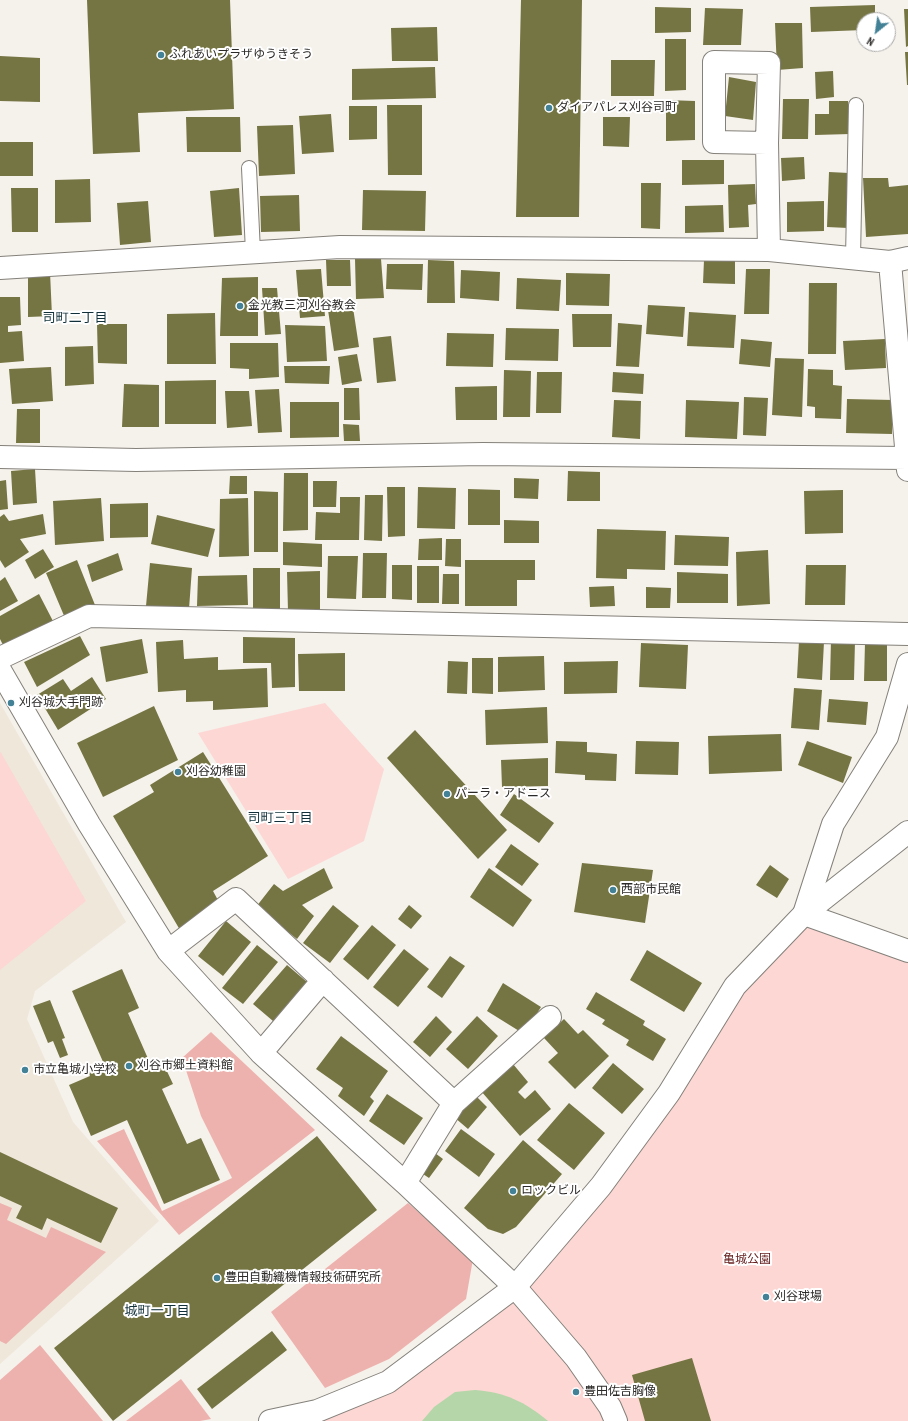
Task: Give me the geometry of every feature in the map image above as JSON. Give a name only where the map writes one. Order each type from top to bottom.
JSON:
[{"type":"street","points":[[767,143],[769,250]]},
{"type":"street","points":[[0,268],[340,246],[769,250],[853,258],[899,260],[908,462],[483,454],[136,460],[0,457]]},
{"type":"street","points":[[0,658],[89,616],[908,634]]},
{"type":"street","points":[[804,914],[833,824],[886,737],[908,664]]},
{"type":"street","points":[[0,670],[89,824],[168,951],[261,1053],[405,1183],[515,1287],[576,1358],[610,1407],[616,1421]]},
{"type":"street","points":[[270,1421],[317,1411],[388,1382],[515,1287],[601,1186],[665,1100],[735,986],[804,914],[908,832]]},
{"type":"street","points":[[168,951],[236,899],[454,1103]]},
{"type":"street","points":[[804,914],[908,951]]},
{"type":"street","points":[[261,1053],[323,980]]},
{"type":"street","points":[[405,1183],[454,1103],[550,1017]]},
{"type":"lane","points":[[853,258],[856,105]]},
{"type":"lane","points":[[249,168],[253,252]]},
{"type":"shaded area","name":"市立亀城小学校","points":[[0,703],[126,922],[35,991],[27,1019],[73,1122],[159,1221],[0,1364]]},
{"type":"shaded area","points":[[211,1032],[315,1130],[179,1235],[97,1141],[124,1129],[162,1211],[232,1178],[201,1116],[182,1058]]},
{"type":"shaded area","points":[[0,1203],[12,1208],[7,1220],[46,1238],[51,1227],[106,1252],[6,1344],[0,1341]]},
{"type":"shaded area","points":[[408,1203],[473,1259],[466,1299],[389,1359],[325,1388],[271,1312]]},
{"type":"shaded area","points":[[40,1345],[103,1421],[0,1421],[0,1380]]},
{"type":"shaded area","points":[[181,1379],[211,1419],[200,1421],[126,1421]]},
{"type":"shaded area","points":[[475,1390],[496,1393],[514,1399],[531,1408],[548,1421],[422,1421],[434,1407],[455,1392]]},
{"type":"green space","points":[[325,703],[384,769],[364,841],[288,879],[198,733]]},
{"type":"green space","points":[[0,751],[86,901],[0,970]]},
{"type":"green space","name":"亀城公園","points":[[804,914],[908,952],[908,1421],[270,1421],[388,1382],[515,1287],[735,986]]},
{"type":"building","name":"ふれあいプラザゆうきそう","points":[[87,0],[230,0],[234,109],[138,113],[140,152],[93,154]]},
{"type":"building","name":"ダイアパレス刈谷司町","points":[[521,0],[582,0],[579,217],[516,217]]},
{"type":"building","points":[[875,5],[875,12],[856,12],[856,30],[811,32],[810,7]]},
{"type":"building","points":[[655,7],[691,8],[691,32],[655,33]]},
{"type":"building","points":[[705,8],[743,9],[741,45],[703,45]]},
{"type":"building","points":[[904,9],[908,9],[908,46],[906,47]]},
{"type":"building","points":[[775,23],[802,23],[803,68],[777,70]]},
{"type":"building","points":[[437,27],[438,61],[392,61],[391,28]]},
{"type":"building","points":[[665,39],[686,39],[686,90],[665,91]]},
{"type":"building","points":[[905,52],[908,52],[908,85],[907,85]]},
{"type":"building","points":[[0,56],[40,58],[40,102],[0,101]]},
{"type":"building","points":[[611,60],[655,60],[654,96],[611,96]]},
{"type":"building","points":[[435,67],[436,98],[352,100],[352,69]]},
{"type":"building","points":[[833,71],[834,97],[816,99],[815,72]]},
{"type":"building","points":[[729,77],[756,82],[753,120],[725,116]]},
{"type":"building","points":[[783,99],[809,99],[808,139],[782,139]]},
{"type":"building","points":[[666,100],[695,101],[695,140],[666,141]]},
{"type":"building","points":[[829,101],[848,101],[850,134],[815,135],[815,114],[829,114]]},
{"type":"building","points":[[387,105],[422,105],[422,175],[388,175]]},
{"type":"building","points":[[349,106],[377,106],[377,139],[349,140]]},
{"type":"building","points":[[331,114],[334,152],[302,154],[299,116]]},
{"type":"building","points":[[186,117],[240,117],[241,152],[187,152]]},
{"type":"building","points":[[603,117],[630,117],[629,147],[603,146]]},
{"type":"building","points":[[293,125],[295,174],[259,176],[257,126]]},
{"type":"building","points":[[0,142],[33,142],[33,176],[0,176]]},
{"type":"building","points":[[804,157],[805,179],[782,181],[781,158]]},
{"type":"building","points":[[682,160],[724,160],[724,184],[682,185]]},
{"type":"building","points":[[829,172],[849,173],[848,228],[827,227]]},
{"type":"building","points":[[863,178],[888,178],[889,187],[908,185],[908,234],[866,237]]},
{"type":"building","points":[[90,179],[91,222],[55,223],[55,180]]},
{"type":"building","points":[[641,183],[661,183],[660,229],[641,228]]},
{"type":"building","points":[[755,184],[756,204],[748,205],[749,227],[729,228],[728,185]]},
{"type":"building","points":[[11,188],[38,188],[38,232],[12,232]]},
{"type":"building","points":[[239,188],[242,235],[214,237],[210,191]]},
{"type":"building","points":[[363,190],[426,191],[425,231],[362,230]]},
{"type":"building","points":[[299,195],[300,231],[261,232],[260,196]]},
{"type":"building","points":[[148,201],[151,242],[120,245],[117,203]]},
{"type":"building","points":[[824,201],[824,231],[787,232],[787,202]]},
{"type":"building","points":[[723,205],[724,232],[685,233],[685,206]]},
{"type":"building","points":[[355,259],[381,259],[384,298],[356,299]]},
{"type":"building","points":[[326,260],[350,260],[351,286],[327,286]]},
{"type":"building","points":[[428,260],[454,261],[455,303],[427,303]]},
{"type":"building","points":[[704,260],[735,260],[735,284],[703,283]]},
{"type":"building","points":[[387,264],[423,264],[422,290],[386,289]]},
{"type":"building","points":[[321,269],[325,316],[300,318],[296,270]]},
{"type":"building","points":[[746,269],[770,269],[769,314],[744,314]]},
{"type":"building","points":[[461,270],[500,272],[499,301],[460,298]]},
{"type":"building","points":[[50,272],[52,316],[28,317],[28,273]]},
{"type":"building","points":[[566,273],[610,274],[609,306],[566,305]]},
{"type":"building","points":[[258,277],[258,336],[220,336],[222,278]]},
{"type":"building","points":[[517,278],[561,280],[559,311],[516,309]]},
{"type":"building","points":[[809,283],[837,283],[836,354],[808,354]]},
{"type":"building","points":[[262,288],[277,288],[281,334],[265,335]]},
{"type":"building","points":[[0,297],[20,297],[21,325],[8,326],[8,332],[22,331],[24,361],[0,363]]},
{"type":"building","points":[[352,301],[359,347],[334,351],[327,303]]},
{"type":"building","points":[[648,305],[685,307],[683,337],[646,334]]},
{"type":"building","points":[[689,312],[736,315],[734,348],[687,346]]},
{"type":"building","points":[[215,313],[216,364],[167,364],[167,314]]},
{"type":"building","points":[[572,314],[612,314],[611,347],[573,347]]},
{"type":"building","points":[[618,323],[642,325],[639,367],[616,366]]},
{"type":"building","points":[[97,324],[127,324],[127,364],[98,363]]},
{"type":"building","points":[[285,325],[325,326],[327,361],[287,362]]},
{"type":"building","points":[[506,328],[559,329],[558,361],[505,360]]},
{"type":"building","points":[[447,333],[494,334],[493,367],[446,366]]},
{"type":"building","points":[[391,336],[396,381],[377,383],[373,338]]},
{"type":"building","points":[[741,339],[772,342],[770,367],[739,364]]},
{"type":"building","points":[[885,339],[886,368],[845,370],[843,341]]},
{"type":"building","points":[[230,343],[278,343],[279,377],[249,379],[249,369],[230,368]]},
{"type":"building","points":[[93,346],[94,384],[65,386],[65,347]]},
{"type":"building","points":[[357,354],[362,381],[342,385],[338,357]]},
{"type":"building","points":[[775,358],[804,359],[802,417],[772,415]]},
{"type":"building","points":[[284,366],[330,366],[329,384],[285,383]]},
{"type":"building","points":[[51,367],[53,401],[12,404],[9,369]]},
{"type":"building","points":[[808,369],[833,370],[833,385],[842,386],[841,419],[815,418],[815,407],[807,406]]},
{"type":"building","points":[[504,370],[531,371],[530,417],[503,417]]},
{"type":"building","points":[[537,372],[562,372],[561,413],[536,413]]},
{"type":"building","points":[[613,372],[644,374],[643,394],[612,392]]},
{"type":"building","points":[[216,380],[216,424],[165,424],[165,381]]},
{"type":"building","points":[[124,384],[159,385],[159,427],[122,427]]},
{"type":"building","points":[[497,386],[497,420],[456,420],[455,387]]},
{"type":"building","points":[[344,388],[359,388],[360,420],[344,420]]},
{"type":"building","points":[[279,389],[282,432],[258,433],[255,390]]},
{"type":"building","points":[[225,391],[249,391],[252,426],[227,428]]},
{"type":"building","points":[[744,397],[768,398],[766,436],[743,435]]},
{"type":"building","points":[[847,399],[893,400],[892,434],[846,433]]},
{"type":"building","points":[[614,400],[641,401],[640,439],[612,437]]},
{"type":"building","points":[[686,400],[739,402],[737,439],[685,437]]},
{"type":"building","points":[[290,402],[339,402],[339,437],[290,438]]},
{"type":"building","points":[[17,409],[40,409],[40,443],[16,443]]},
{"type":"building","points":[[343,424],[359,425],[360,441],[344,441]]},
{"type":"building","points":[[35,469],[37,503],[13,505],[11,471]]},
{"type":"building","points":[[568,471],[600,472],[600,501],[567,501]]},
{"type":"building","points":[[284,473],[308,473],[308,530],[283,531]]},
{"type":"building","points":[[230,476],[247,476],[247,494],[229,494]]},
{"type":"building","points":[[514,478],[539,479],[538,499],[514,498]]},
{"type":"building","points":[[6,480],[8,509],[0,510],[0,481]]},
{"type":"building","points":[[313,481],[337,481],[336,507],[313,507]]},
{"type":"building","points":[[387,487],[405,487],[405,536],[388,537]]},
{"type":"building","points":[[418,487],[456,488],[455,529],[417,528]]},
{"type":"building","points":[[468,489],[500,490],[500,525],[468,525]]},
{"type":"building","points":[[843,490],[843,533],[805,534],[804,491]]},
{"type":"building","points":[[254,491],[278,492],[278,552],[254,552]]},
{"type":"building","points":[[365,495],[383,495],[382,541],[364,540]]},
{"type":"building","points":[[340,497],[360,497],[359,540],[315,540],[316,512],[340,513]]},
{"type":"building","points":[[101,498],[104,541],[55,545],[53,501]]},
{"type":"building","points":[[248,498],[249,556],[219,557],[220,499]]},
{"type":"building","points":[[148,503],[148,537],[110,538],[110,504]]},
{"type":"building","points":[[4,514],[9,521],[43,514],[46,534],[20,539],[29,552],[5,568],[0,560],[0,517]]},
{"type":"building","points":[[157,515],[215,529],[208,557],[151,544]]},
{"type":"building","points":[[504,520],[539,521],[539,543],[504,543]]},
{"type":"building","points":[[597,529],[666,531],[665,570],[627,569],[627,579],[596,578]]},
{"type":"building","points":[[675,535],[729,537],[728,566],[674,565]]},
{"type":"building","points":[[442,538],[442,560],[418,560],[419,539]]},
{"type":"building","points":[[446,539],[461,539],[461,567],[445,566]]},
{"type":"building","points":[[283,542],[322,544],[322,567],[283,565]]},
{"type":"building","points":[[43,549],[54,567],[35,579],[25,560]]},
{"type":"building","points":[[768,550],[770,604],[737,606],[736,552]]},
{"type":"building","points":[[118,553],[123,570],[92,582],[87,565]]},
{"type":"building","points":[[363,553],[387,553],[386,598],[362,598]]},
{"type":"building","points":[[328,556],[358,556],[356,599],[327,598]]},
{"type":"building","points":[[77,560],[95,605],[65,618],[46,573]]},
{"type":"building","points":[[465,560],[535,560],[535,580],[517,580],[517,606],[465,606]]},
{"type":"building","points":[[150,563],[192,568],[189,609],[146,606]]},
{"type":"building","points":[[392,565],[412,565],[412,600],[392,599]]},
{"type":"building","points":[[806,565],[846,565],[845,605],[805,605]]},
{"type":"building","points":[[417,566],[439,566],[439,603],[417,603]]},
{"type":"building","points":[[253,568],[280,568],[280,609],[253,609]]},
{"type":"building","points":[[320,571],[320,611],[288,611],[287,572]]},
{"type":"building","points":[[677,572],[728,574],[728,603],[677,603]]},
{"type":"building","points":[[443,574],[459,574],[459,604],[442,604]]},
{"type":"building","points":[[247,575],[248,605],[197,606],[198,576]]},
{"type":"building","points":[[5,577],[18,601],[0,611],[0,581]]},
{"type":"building","points":[[614,586],[615,606],[590,607],[589,587]]},
{"type":"building","points":[[646,587],[671,588],[670,608],[646,608]]},
{"type":"building","points":[[39,594],[54,623],[5,649],[0,639],[0,616]]},
{"type":"building","points":[[80,636],[90,655],[37,687],[24,662]]},
{"type":"building","points":[[243,637],[295,638],[295,687],[272,688],[271,663],[243,663]]},
{"type":"building","points":[[142,639],[148,673],[106,682],[100,647]]},
{"type":"building","points":[[183,640],[184,659],[218,657],[218,670],[267,668],[268,707],[213,710],[213,701],[186,702],[186,690],[158,692],[156,642]]},
{"type":"building","points":[[831,640],[855,641],[854,680],[830,680]]},
{"type":"building","points":[[799,641],[824,642],[822,680],[797,678]]},
{"type":"building","points":[[641,643],[688,645],[686,689],[639,687]]},
{"type":"building","points":[[865,643],[887,643],[887,681],[864,681]]},
{"type":"building","points":[[345,653],[345,691],[299,691],[298,654]]},
{"type":"building","points":[[544,656],[545,690],[498,692],[498,657]]},
{"type":"building","points":[[472,658],[493,658],[493,694],[472,693]]},
{"type":"building","points":[[448,661],[468,662],[467,694],[447,693]]},
{"type":"building","points":[[618,661],[617,693],[564,694],[564,662]]},
{"type":"building","points":[[92,677],[106,699],[58,730],[37,695],[63,679],[71,691]]},
{"type":"building","points":[[794,688],[822,690],[819,730],[791,728]]},
{"type":"building","points":[[829,699],[868,702],[866,725],[827,722]]},
{"type":"building","points":[[154,706],[178,760],[103,797],[77,743]]},
{"type":"building","points":[[547,707],[548,743],[486,745],[485,710]]},
{"type":"building","name":"パーラ・アドニス","points":[[415,730],[507,830],[478,859],[387,758]]},
{"type":"building","points":[[781,734],[782,771],[709,774],[708,736]]},
{"type":"building","points":[[556,741],[587,742],[587,752],[617,754],[616,781],[585,780],[585,775],[555,773]]},
{"type":"building","points":[[636,741],[679,742],[678,775],[635,774]]},
{"type":"building","points":[[807,741],[852,757],[843,783],[798,765]]},
{"type":"building","points":[[203,752],[268,856],[213,891],[220,904],[180,930],[113,816],[154,792],[150,785]]},
{"type":"building","points":[[548,758],[548,786],[502,787],[501,760]]},
{"type":"building","points":[[514,794],[554,823],[539,843],[500,815]]},
{"type":"building","points":[[511,844],[539,864],[522,886],[495,867]]},
{"type":"building","points":[[582,863],[653,870],[645,923],[574,912]]},
{"type":"building","points":[[770,865],[789,879],[777,898],[756,885]]},
{"type":"building","points":[[324,868],[333,888],[302,905],[314,916],[297,939],[256,907],[274,884],[283,891]]},
{"type":"building","points":[[489,868],[532,900],[513,927],[470,897]]},
{"type":"building","points":[[333,905],[359,926],[330,963],[303,943]]},
{"type":"building","points":[[409,905],[422,916],[411,929],[398,919]]},
{"type":"building","points":[[226,921],[251,942],[223,976],[198,956]]},
{"type":"building","points":[[372,925],[396,945],[368,980],[343,959]]},
{"type":"building","points":[[257,945],[278,962],[243,1004],[222,988]]},
{"type":"building","points":[[404,949],[429,969],[398,1007],[373,987]]},
{"type":"building","points":[[647,950],[702,983],[684,1012],[630,980]]},
{"type":"building","points":[[450,956],[465,966],[442,998],[427,987]]},
{"type":"building","points":[[287,965],[307,982],[273,1021],[253,1004]]},
{"type":"building","points":[[122,969],[139,1008],[128,1013],[153,1070],[164,1065],[173,1084],[162,1089],[187,1144],[201,1138],[220,1180],[164,1204],[127,1120],[91,1136],[69,1085],[90,1076],[88,1071],[104,1064],[72,991]]},
{"type":"building","points":[[503,983],[541,1007],[524,1034],[487,1011]]},
{"type":"building","points":[[596,992],[645,1021],[643,1025],[666,1039],[653,1061],[626,1045],[629,1040],[602,1024],[605,1020],[586,1009]]},
{"type":"building","points":[[50,1000],[65,1038],[62,1039],[68,1055],[60,1058],[53,1041],[48,1043],[33,1006]]},
{"type":"building","points":[[436,1016],[452,1032],[430,1057],[413,1042]]},
{"type":"building","points":[[477,1016],[498,1036],[468,1069],[446,1049]]},
{"type":"building","points":[[564,1019],[578,1034],[583,1030],[609,1056],[575,1089],[548,1062],[558,1053],[544,1038]]},
{"type":"building","points":[[341,1036],[388,1071],[370,1097],[374,1101],[364,1116],[338,1096],[343,1088],[316,1069]]},
{"type":"building","points":[[613,1063],[644,1089],[622,1114],[592,1088]]},
{"type":"building","points":[[513,1064],[528,1082],[518,1092],[525,1099],[535,1090],[551,1109],[520,1136],[481,1091]]},
{"type":"building","points":[[387,1094],[423,1118],[404,1145],[369,1121]]},
{"type":"building","points":[[474,1094],[487,1107],[468,1129],[454,1117]]},
{"type":"building","points":[[569,1103],[605,1133],[574,1170],[537,1140]]},
{"type":"building","points":[[461,1129],[495,1154],[479,1177],[445,1151]]},
{"type":"building","name":"豊田自動織機情報技術研究所","points":[[317,1136],[377,1210],[113,1421],[54,1348]]},
{"type":"building","name":"ロックビル","points":[[523,1140],[562,1174],[516,1227],[503,1234],[488,1229],[464,1208]]},
{"type":"building","points":[[431,1150],[443,1159],[429,1178],[417,1170]]},
{"type":"building","points":[[0,1152],[118,1208],[101,1243],[47,1218],[42,1230],[16,1218],[22,1206],[0,1196]]},
{"type":"building","points":[[272,1331],[287,1350],[212,1409],[197,1389]]},
{"type":"building","points":[[692,1358],[711,1421],[645,1421],[632,1375]]},
{"type":"place","name":"ふれあいプラザゆうきそう","points":[[161,55]]},
{"type":"place","name":"ダイアパレス刈谷司町","points":[[549,108]]},
{"type":"place","name":"金光教三河刈谷教会","points":[[240,306]]},
{"type":"place","name":"刈谷城大手門跡","points":[[11,703]]},
{"type":"place","name":"刈谷幼稚園","points":[[178,772]]},
{"type":"place","name":"パーラ・アドニス","points":[[447,794]]},
{"type":"place","name":"西部市民館","points":[[613,890]]},
{"type":"place","name":"刈谷市郷土資料館","points":[[129,1066]]},
{"type":"place","name":"市立亀城小学校","points":[[25,1070]]},
{"type":"place","name":"ロックビル","points":[[513,1191]]},
{"type":"place","name":"豊田自動織機情報技術研究所","points":[[217,1278]]},
{"type":"place","name":"刈谷球場","points":[[766,1297]]},
{"type":"place","name":"豊田佐吉胸像","points":[[576,1392]]},
{"type":"district","name":"司町二丁目","points":[[75,318]]},
{"type":"district","name":"司町三丁目","points":[[280,818]]},
{"type":"district","name":"城町一丁目","points":[[157,1311]]}]
